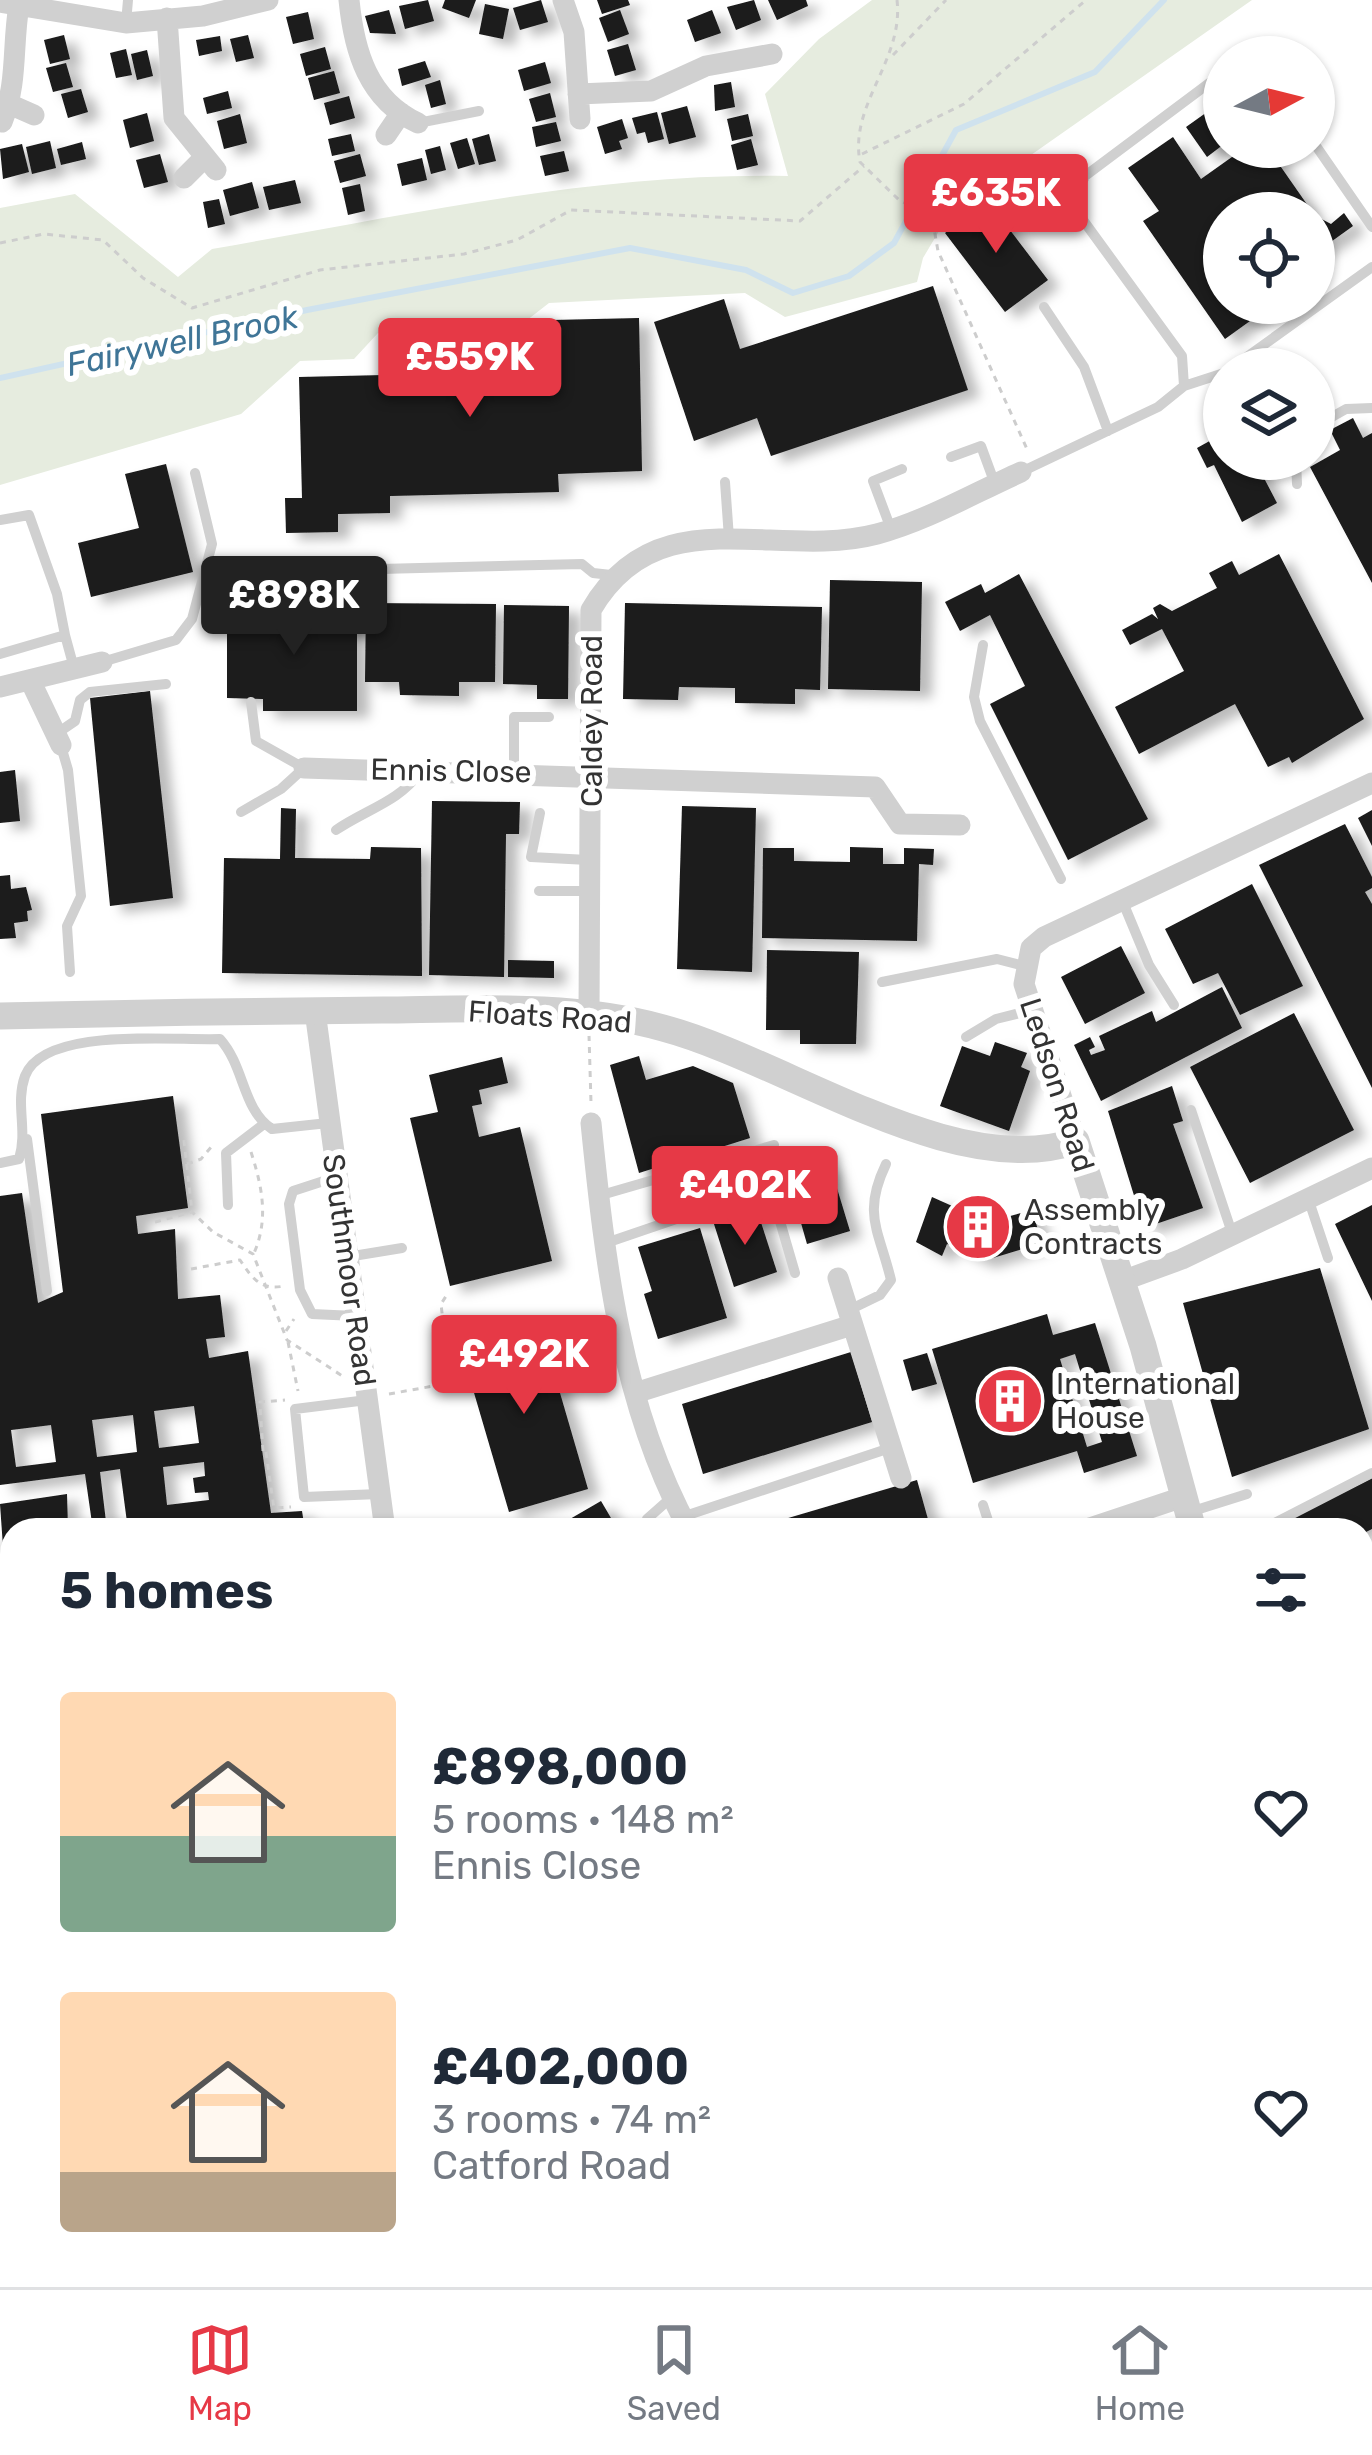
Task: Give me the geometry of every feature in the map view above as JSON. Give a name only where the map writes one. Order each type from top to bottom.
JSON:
[{"type":"street","points":[[34,115],[6,113],[17,79],[10,4],[167,18],[268,0]]},
{"type":"street","points":[[349,0],[360,61],[373,84],[410,118],[386,135]]},
{"type":"street","points":[[563,0],[574,32],[580,119]]},
{"type":"street","points":[[167,18],[175,72],[174,118],[210,164],[184,178]]},
{"type":"street","points":[[578,94],[651,91],[698,68],[750,69],[772,54]]},
{"type":"street","points":[[611,575],[644,555],[729,538],[845,539],[891,529],[1021,472]]},
{"type":"street","name":"Caldey Road","points":[[589,1014],[591,610],[611,575]]},
{"type":"street","points":[[0,687],[103,662]]},
{"type":"street","points":[[30,680],[58,740]]},
{"type":"street","name":"Ennis Close","points":[[304,768],[593,773],[875,787],[900,824],[960,825]]},
{"type":"street","points":[[1024,975],[1031,948],[1044,937],[1372,783]]},
{"type":"street","name":"Ledson Road","points":[[1024,975],[1122,1281],[1188,1513]]},
{"type":"street","name":"Floats Road","points":[[0,1016],[315,1011],[589,1014],[715,1042],[953,1142],[1021,1152],[1076,1141]]},
{"type":"street","name":"Southmoor Road","points":[[315,1011],[361,1392],[383,1518]]},
{"type":"street","points":[[591,1123],[603,1244],[634,1393],[683,1518]]},
{"type":"street","points":[[1122,1281],[1233,1236],[1372,1168]]},
{"type":"street","points":[[838,1278],[901,1478]]},
{"type":"street","points":[[634,1393],[849,1318]]},
{"type":"street","points":[[1157,1518],[1188,1513]]},
{"type":"lane","points":[[1184,386],[1182,356],[1083,220],[1077,194],[1085,176],[1203,88]]},
{"type":"lane","points":[[410,118],[479,111]]},
{"type":"lane","points":[[1331,168],[1372,227]]},
{"type":"lane","points":[[1259,348],[1372,267]]},
{"type":"lane","points":[[1044,307],[1084,367],[1108,430]]},
{"type":"lane","points":[[1021,472],[1203,379]]},
{"type":"lane","points":[[1335,416],[1372,408]]},
{"type":"lane","points":[[951,457],[981,446],[994,484]]},
{"type":"lane","points":[[891,529],[873,481],[902,469]]},
{"type":"lane","points":[[103,662],[168,644],[192,619],[212,544],[195,472]]},
{"type":"lane","points":[[1297,480],[1297,484]]},
{"type":"lane","points":[[725,482],[729,538]]},
{"type":"lane","points":[[0,520],[29,515],[57,594],[74,668]]},
{"type":"lane","points":[[340,570],[582,563],[593,573],[611,575]]},
{"type":"lane","points":[[0,653],[64,635]]},
{"type":"lane","points":[[983,645],[974,697],[980,721],[1061,879]]},
{"type":"lane","points":[[70,972],[68,926],[81,896],[68,770],[58,740],[75,722],[80,700],[90,692],[166,684]]},
{"type":"lane","points":[[241,812],[281,789],[304,768],[256,741],[251,702]]},
{"type":"lane","points":[[514,772],[514,717],[549,718]]},
{"type":"lane","points":[[336,830],[371,806],[405,794],[421,770]]},
{"type":"lane","points":[[540,813],[531,857],[591,860]]},
{"type":"lane","points":[[539,891],[592,891]]},
{"type":"lane","points":[[1122,900],[1149,965],[1174,1005]]},
{"type":"lane","points":[[881,982],[997,959],[1024,975]]},
{"type":"lane","points":[[966,1037],[996,1019],[1033,1010]]},
{"type":"lane","points":[[47,1291],[20,1095],[27,1070],[62,1043],[220,1040],[237,1058],[256,1119],[272,1130],[328,1123]]},
{"type":"lane","points":[[1191,1110],[1233,1236]]},
{"type":"lane","points":[[228,1205],[226,1154],[264,1124]]},
{"type":"lane","points":[[0,1163],[19,1159],[26,1136]]},
{"type":"lane","points":[[598,1196],[774,1145]]},
{"type":"lane","points":[[849,1318],[892,1280],[870,1212],[871,1195],[886,1164]]},
{"type":"lane","points":[[336,1177],[293,1191],[289,1204],[300,1290],[312,1314],[355,1316]]},
{"type":"lane","points":[[603,1244],[770,1187],[795,1273]]},
{"type":"lane","points":[[1309,1201],[1328,1258]]},
{"type":"lane","points":[[1065,1245],[1106,1234]]},
{"type":"lane","points":[[347,1257],[402,1248]]},
{"type":"lane","points":[[361,1392],[295,1409],[304,1497],[380,1494]]},
{"type":"lane","points":[[702,1518],[891,1448]]},
{"type":"lane","points":[[1284,1518],[1372,1473]]},
{"type":"lane","points":[[1188,1513],[1247,1494]]},
{"type":"lane","points":[[648,1518],[673,1496]]},
{"type":"lane","points":[[983,1505],[988,1518]]},
{"type":"path","points":[[892,56],[897,0]]},
{"type":"path","points":[[946,0],[892,56],[862,120],[859,156],[864,166],[909,205],[927,211],[938,251],[1027,447],[1021,472]]},
{"type":"path","points":[[859,156],[964,104],[1086,0]]},
{"type":"path","points":[[0,243],[44,234],[103,240],[143,278],[192,308],[320,269],[464,254],[517,240],[571,210],[800,220],[864,166]]},
{"type":"path","points":[[589,1014],[591,1123]]},
{"type":"path","points":[[243,1139],[253,1155],[264,1211],[263,1231],[253,1254]]},
{"type":"path","points":[[184,1140],[192,1212],[214,1232],[253,1254],[285,1333],[298,1392]]},
{"type":"path","points":[[155,1222],[192,1212]]},
{"type":"path","points":[[191,1269],[240,1260],[255,1281],[270,1289],[286,1286]]},
{"type":"path","points":[[285,1333],[294,1318]]},
{"type":"path","points":[[287,1340],[361,1392]]},
{"type":"path","points":[[260,1402],[263,1451]]},
{"type":"shaded area","points":[[872,0],[1252,0],[951,211],[923,258],[917,282],[785,317],[745,293],[549,303],[522,324],[378,333],[354,359],[300,361],[241,414],[0,485],[0,208],[75,194],[178,277],[212,249],[427,210],[643,181],[788,176],[765,94],[819,39]]},
{"type":"building","points":[[428,0],[434,21],[405,29],[399,6]]},
{"type":"building","points":[[445,0],[476,0],[469,18],[442,8]]},
{"type":"building","points":[[541,0],[548,22],[520,30],[513,8]]},
{"type":"building","points":[[597,0],[628,0],[630,5],[602,14]]},
{"type":"building","points":[[754,0],[761,20],[736,30],[727,7]]},
{"type":"building","points":[[768,0],[806,0],[808,6],[777,20]]},
{"type":"building","points":[[485,4],[509,9],[503,39],[479,34]]},
{"type":"building","points":[[389,10],[396,34],[370,33],[365,16]]},
{"type":"building","points":[[620,10],[629,34],[608,42],[599,18]]},
{"type":"building","points":[[712,10],[721,33],[695,42],[687,20]]},
{"type":"building","points":[[308,12],[314,39],[293,44],[286,17]]},
{"type":"building","points":[[64,35],[70,59],[50,64],[44,40]]},
{"type":"building","points":[[248,35],[254,58],[236,62],[230,39]]},
{"type":"building","points":[[220,36],[222,51],[199,56],[196,40]]},
{"type":"building","points":[[628,44],[636,70],[615,76],[607,50]]},
{"type":"building","points":[[325,47],[331,69],[306,76],[300,54]]},
{"type":"building","points":[[126,49],[132,75],[116,78],[110,53]]},
{"type":"building","points":[[147,50],[153,76],[137,80],[131,54]]},
{"type":"building","points":[[425,61],[431,77],[402,86],[398,69]]},
{"type":"building","points":[[545,62],[551,83],[524,91],[518,70]]},
{"type":"building","points":[[66,63],[73,87],[53,92],[46,68]]},
{"type":"building","points":[[334,71],[340,93],[314,100],[308,78]]},
{"type":"building","points":[[440,80],[446,104],[431,108],[425,85]]},
{"type":"building","points":[[731,82],[735,107],[715,111],[714,85]]},
{"type":"building","points":[[81,89],[88,112],[68,118],[61,94]]},
{"type":"building","points":[[228,91],[232,108],[207,114],[203,98]]},
{"type":"building","points":[[550,93],[556,117],[536,122],[529,99]]},
{"type":"building","points":[[349,96],[355,118],[330,125],[324,103]]},
{"type":"building","points":[[687,106],[696,137],[669,144],[661,113]]},
{"type":"building","points":[[657,112],[664,139],[648,143],[645,132],[637,134],[632,118]]},
{"type":"building","points":[[147,113],[154,141],[130,148],[123,120]]},
{"type":"building","points":[[240,114],[247,143],[224,149],[217,121]]},
{"type":"building","points":[[748,114],[753,136],[732,141],[727,119]]},
{"type":"building","points":[[1203,115],[1203,151],[1186,127]]},
{"type":"building","points":[[622,119],[628,138],[619,141],[622,149],[605,154],[597,127]]},
{"type":"building","points":[[556,122],[561,141],[536,147],[532,127]]},
{"type":"building","points":[[351,134],[355,151],[332,156],[328,139]]},
{"type":"building","points":[[489,134],[496,161],[479,165],[472,139]]},
{"type":"building","points":[[1173,137],[1201,179],[1216,168],[1282,168],[1298,192],[1203,192],[1203,307],[1143,221],[1159,211],[1128,168]]},
{"type":"building","points":[[467,138],[475,164],[458,169],[450,143]]},
{"type":"building","points":[[751,139],[758,165],[737,170],[731,145]]},
{"type":"building","points":[[50,141],[56,168],[32,174],[26,147]]},
{"type":"building","points":[[82,142],[86,159],[61,165],[57,149]]},
{"type":"building","points":[[22,144],[29,172],[3,179],[0,149]]},
{"type":"building","points":[[440,146],[446,170],[431,174],[425,150]]},
{"type":"building","points":[[564,151],[569,171],[545,176],[540,156]]},
{"type":"building","points":[[160,154],[168,182],[144,188],[136,160]]},
{"type":"building","points":[[360,154],[366,176],[340,183],[334,161]]},
{"type":"building","points":[[422,158],[427,180],[402,186],[397,164]]},
{"type":"building","points":[[295,180],[301,203],[269,210],[263,187]]},
{"type":"building","points":[[252,182],[259,208],[230,216],[223,190]]},
{"type":"building","points":[[360,184],[365,211],[348,215],[342,188]]},
{"type":"building","points":[[219,199],[225,224],[208,228],[203,202]]},
{"type":"building","points":[[987,200],[1048,280],[1005,312],[945,233]]},
{"type":"building","points":[[1344,213],[1353,226],[1335,239],[1335,221]]},
{"type":"building","points":[[933,286],[968,390],[771,456],[757,418],[694,441],[654,322],[724,299],[740,349]]},
{"type":"building","points":[[639,318],[642,471],[558,474],[559,492],[390,496],[390,513],[338,514],[338,532],[286,533],[285,498],[302,498],[299,377],[384,375],[383,342],[552,338],[552,320]]},
{"type":"building","points":[[1215,324],[1246,324],[1225,339]]},
{"type":"building","points":[[1353,418],[1363,438],[1372,433],[1372,583],[1317,480],[1335,480],[1335,453],[1340,450],[1335,427]]},
{"type":"building","points":[[166,464],[193,572],[91,597],[78,543],[139,528],[125,474]]},
{"type":"building","points":[[1221,480],[1265,480],[1277,503],[1242,522]]},
{"type":"building","points":[[1279,554],[1364,719],[1292,763],[1289,757],[1268,767],[1235,704],[1139,754],[1115,707],[1184,671],[1162,629],[1130,645],[1122,630],[1152,614],[1158,619],[1153,608],[1160,604],[1172,611],[1217,588],[1209,573],[1232,561],[1239,575]]},
{"type":"building","points":[[1019,574],[1148,819],[1068,860],[990,704],[1025,686],[990,615],[960,631],[945,602],[981,584],[985,593]]},
{"type":"building","points":[[830,580],[922,582],[920,691],[828,689]]},
{"type":"building","points":[[366,603],[496,604],[495,682],[459,682],[459,696],[400,695],[399,682],[365,682]]},
{"type":"building","points":[[625,603],[822,607],[820,690],[795,689],[795,704],[735,703],[735,688],[679,687],[678,700],[623,699]]},
{"type":"building","points":[[504,605],[569,606],[568,699],[537,699],[537,685],[503,684]]},
{"type":"building","points":[[227,609],[357,609],[357,711],[263,711],[263,699],[227,698]]},
{"type":"building","points":[[150,691],[173,898],[110,906],[90,698]]},
{"type":"building","points":[[15,770],[20,821],[0,823],[0,772]]},
{"type":"building","points":[[432,801],[520,802],[519,834],[506,834],[504,977],[429,975]]},
{"type":"building","points":[[682,806],[756,808],[752,972],[677,969]]},
{"type":"building","points":[[281,808],[296,809],[295,858],[370,859],[371,847],[421,848],[422,976],[222,973],[224,858],[280,859]]},
{"type":"building","points":[[1372,810],[1372,846],[1358,818]]},
{"type":"building","points":[[1345,824],[1372,877],[1372,888],[1365,892],[1372,904],[1372,1088],[1259,865]]},
{"type":"building","points":[[850,847],[883,848],[883,864],[904,864],[904,848],[934,849],[933,865],[919,864],[917,941],[762,938],[763,848],[794,848],[794,861],[850,862]]},
{"type":"building","points":[[10,875],[11,889],[26,887],[32,910],[27,911],[28,921],[14,923],[16,938],[0,939],[0,876]]},
{"type":"building","points":[[1252,884],[1303,986],[1240,1015],[1218,973],[1193,984],[1165,929]]},
{"type":"building","points":[[1121,946],[1145,993],[1085,1024],[1061,977]]},
{"type":"building","points":[[767,950],[859,952],[856,1044],[800,1044],[800,1030],[766,1030]]},
{"type":"building","points":[[508,960],[554,961],[554,978],[508,977]]},
{"type":"building","points":[[1222,987],[1242,1028],[1101,1101],[1074,1045],[1090,1037],[1095,1047],[1089,1050],[1091,1055],[1105,1050],[1099,1036],[1152,1011],[1156,1022]]},
{"type":"building","points":[[1294,1013],[1354,1130],[1250,1183],[1190,1067]]},
{"type":"building","points":[[995,1042],[1027,1053],[1021,1067],[1030,1071],[1009,1131],[940,1106],[962,1046],[990,1056]]},
{"type":"building","points":[[639,1056],[646,1080],[693,1066],[733,1083],[750,1138],[639,1173],[610,1065]]},
{"type":"building","points":[[502,1057],[508,1083],[479,1090],[482,1104],[472,1106],[479,1137],[520,1127],[552,1261],[450,1286],[410,1118],[438,1112],[429,1075]]},
{"type":"building","points":[[1172,1086],[1183,1121],[1173,1124],[1203,1208],[1144,1228],[1108,1111]]},
{"type":"building","points":[[173,1096],[188,1208],[136,1216],[138,1234],[175,1229],[178,1299],[220,1295],[225,1337],[206,1339],[209,1358],[248,1351],[271,1513],[302,1511],[303,1518],[126,1518],[120,1469],[100,1472],[106,1518],[91,1518],[85,1474],[0,1485],[0,1196],[22,1193],[38,1303],[63,1292],[41,1114]],"holes":[[[194,1406],[199,1443],[159,1448],[154,1411]],[[133,1415],[137,1452],[97,1457],[92,1420]],[[51,1425],[56,1462],[16,1467],[11,1430]],[[204,1462],[205,1476],[193,1478],[195,1493],[208,1492],[209,1500],[167,1505],[163,1467]]]},
{"type":"building","points":[[829,1162],[850,1231],[807,1244],[787,1174]]},
{"type":"building","name":"Assembly Contracts","points":[[932,1197],[988,1222],[1032,1210],[1042,1243],[983,1261],[947,1244],[942,1256],[916,1242]]},
{"type":"building","points":[[1372,1205],[1372,1301],[1335,1224]]},
{"type":"building","points":[[757,1210],[777,1272],[734,1287],[714,1224]]},
{"type":"building","points":[[700,1228],[727,1318],[658,1339],[644,1294],[652,1291],[638,1247]]},
{"type":"building","points":[[1320,1268],[1369,1429],[1232,1477],[1183,1303]]},
{"type":"building","name":"International House","points":[[1047,1314],[1053,1335],[1095,1323],[1137,1456],[1084,1473],[1077,1451],[973,1483],[932,1349]],"holes":[[[1075,1354],[1102,1442],[1087,1447],[1060,1359]]]},
{"type":"building","points":[[539,1321],[588,1489],[509,1512],[460,1345]]},
{"type":"building","points":[[851,1352],[872,1422],[703,1474],[682,1404]]},
{"type":"building","points":[[927,1353],[937,1384],[912,1391],[903,1360]]},
{"type":"building","points":[[1372,1478],[1372,1518],[1293,1518]]},
{"type":"building","points":[[917,1480],[928,1518],[788,1518]]},
{"type":"building","points":[[67,1494],[68,1518],[1,1518],[0,1504]]},
{"type":"building","points":[[601,1501],[611,1518],[572,1518]]},
{"type":"waterway","name":"Fairywell Brook","points":[[0,378],[307,310],[630,248],[746,270],[793,293],[849,276],[894,243],[956,130],[1095,72],[1164,0]]},
{"type":"place","name":"Assembly Contracts","points":[[978,1227]]},
{"type":"place","name":"International House","points":[[1010,1401]]}]
